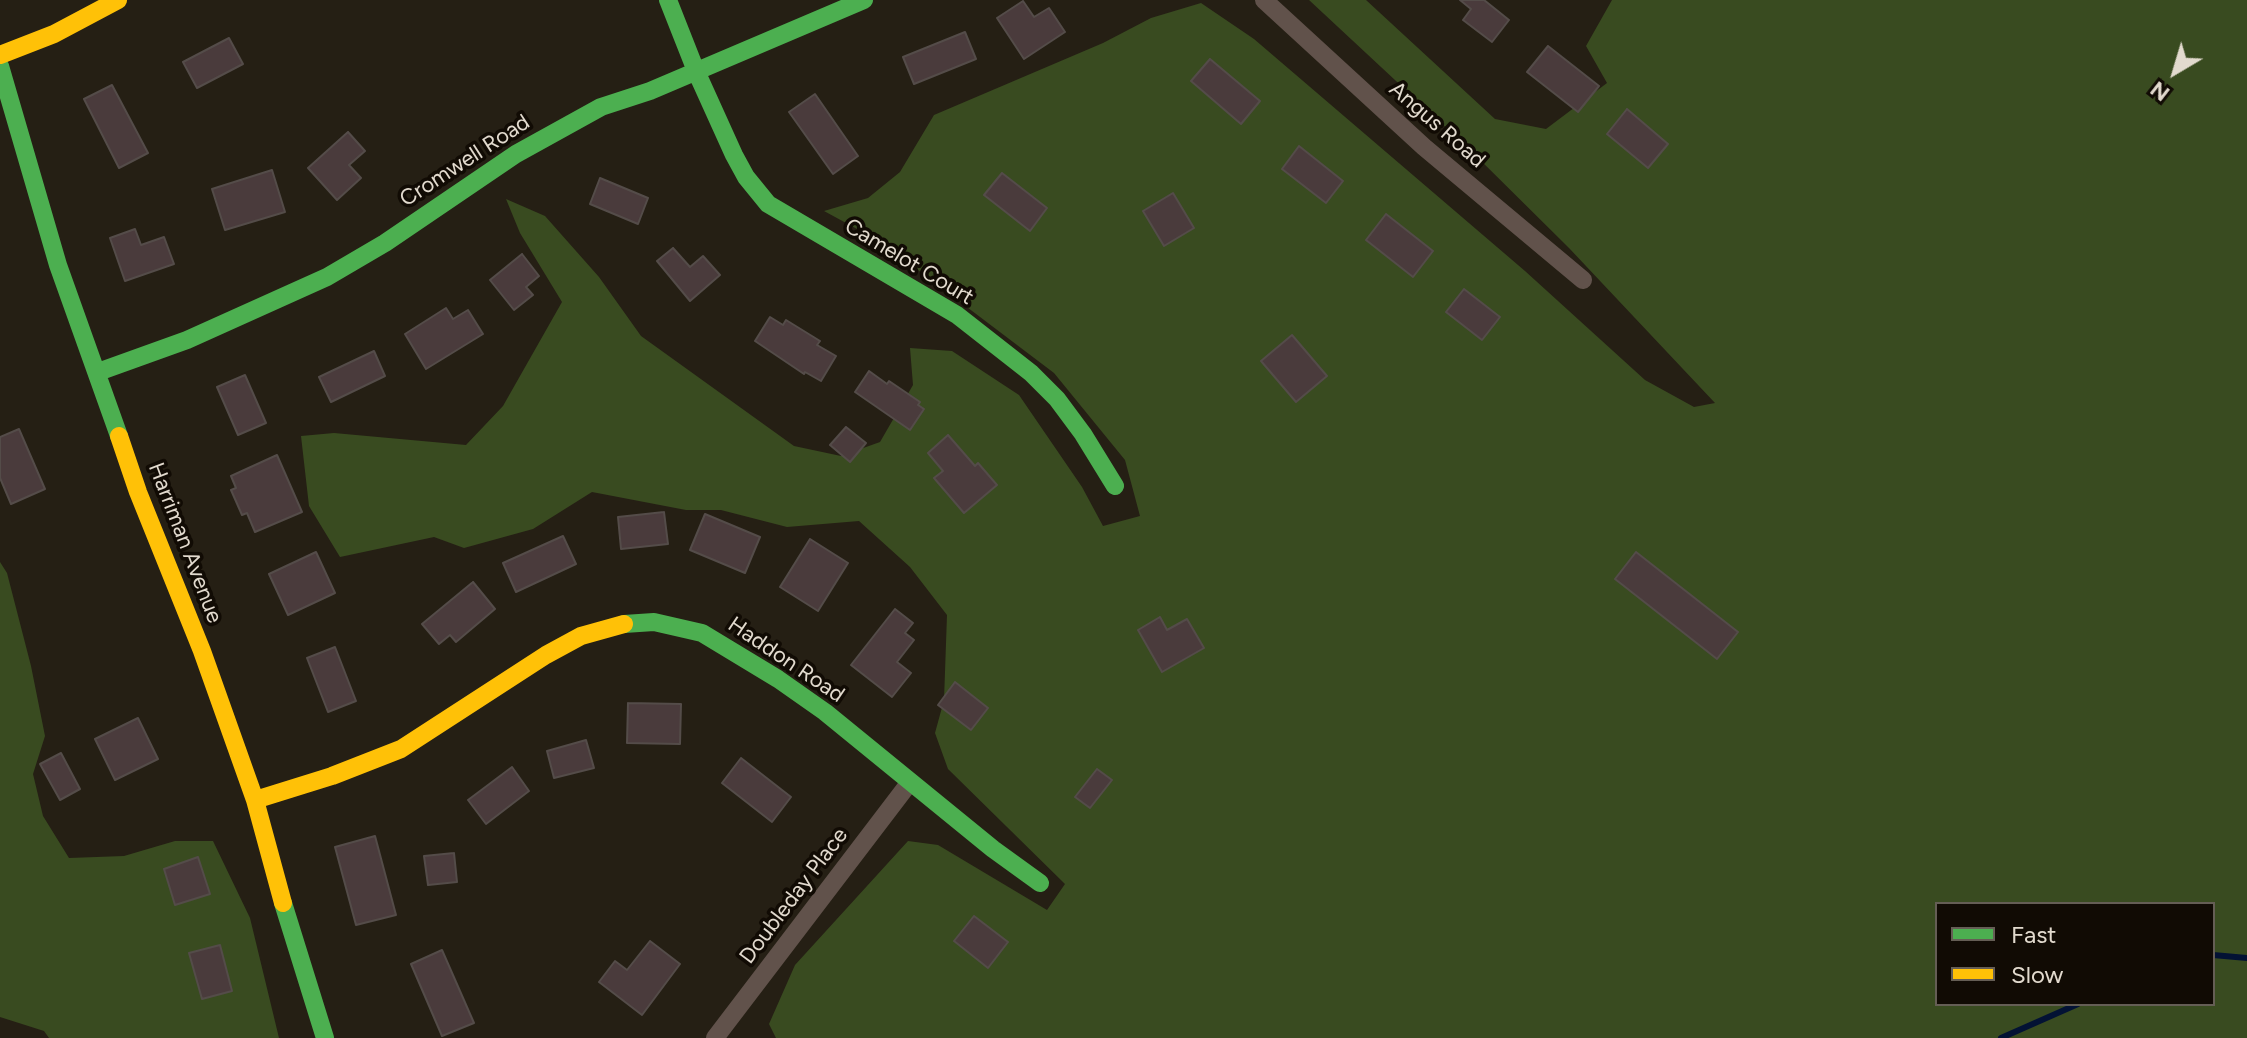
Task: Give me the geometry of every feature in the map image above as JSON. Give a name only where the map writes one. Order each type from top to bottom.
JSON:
[{"type":"street","points":[[0,55],[54,34],[118,0]]},
{"type":"street","name":"Camelot Court","points":[[668,0],[696,71],[746,177],[768,204],[957,315],[1031,373],[1077,425],[1115,486]]},
{"type":"street","name":"Cromwell Road","points":[[98,372],[187,340],[327,277],[385,243],[495,168],[601,107],[650,91],[864,0]]},
{"type":"street","name":"Angus Road","points":[[1264,0],[1424,147],[1583,280]]},
{"type":"street","name":"Harriman Avenue","points":[[0,66],[58,265],[138,492],[202,651],[255,800],[273,870],[325,1038]]},
{"type":"street","name":"Haddon Road","points":[[255,800],[375,761],[434,730],[546,655],[581,636],[615,625],[654,622],[702,633],[742,655],[825,712],[993,849],[1040,883]]},
{"type":"street","name":"Doubleday Place","points":[[715,1038],[910,782]]},
{"type":"green space","points":[[1309,0],[1366,0],[1495,119],[1546,129],[1607,83],[1586,46],[1612,0],[2247,0],[2247,1038],[776,1038],[769,1024],[795,965],[908,841],[938,845],[1047,910],[1065,884],[948,769],[935,733],[944,700],[947,615],[910,567],[859,521],[787,527],[721,510],[686,510],[592,492],[533,529],[464,548],[434,537],[340,557],[309,506],[301,436],[334,433],[466,445],[503,406],[562,302],[520,233],[506,199],[545,216],[599,277],[641,336],[794,446],[841,456],[880,442],[913,385],[910,348],[952,351],[1019,395],[1082,487],[1103,526],[1140,516],[1125,460],[1054,373],[881,242],[824,211],[868,198],[900,172],[934,115],[1103,43],[1151,18],[1201,3],[1254,39],[1525,271],[1645,380],[1694,407],[1715,403],[1569,248],[1468,148]]},
{"type":"green space","points":[[0,562],[7,573],[45,736],[33,774],[43,816],[69,858],[124,856],[175,841],[213,841],[250,918],[279,1038],[49,1038],[44,1031],[0,1017]]},
{"type":"building","points":[[1460,0],[1484,0],[1509,20],[1492,42],[1463,20],[1471,9]]},
{"type":"building","points":[[1023,1],[1034,17],[1049,8],[1065,32],[1024,59],[997,18]]},
{"type":"building","points":[[965,32],[976,59],[914,84],[903,57]]},
{"type":"building","points":[[229,38],[243,64],[197,88],[183,62]]},
{"type":"building","points":[[1548,46],[1599,86],[1578,112],[1527,72]]},
{"type":"building","points":[[1210,59],[1260,101],[1241,124],[1191,81]]},
{"type":"building","points":[[112,85],[148,153],[119,168],[84,99]]},
{"type":"building","points":[[815,94],[858,156],[833,174],[789,112]]},
{"type":"building","points":[[1627,109],[1668,144],[1648,168],[1607,134]]},
{"type":"building","points":[[348,132],[365,151],[349,165],[361,178],[337,200],[308,168]]},
{"type":"building","points":[[1299,146],[1343,181],[1326,203],[1282,169]]},
{"type":"building","points":[[272,170],[285,212],[225,230],[212,189]]},
{"type":"building","points":[[1002,173],[1047,208],[1030,231],[984,195]]},
{"type":"building","points":[[600,178],[648,198],[638,224],[590,204]]},
{"type":"building","points":[[1173,193],[1194,228],[1164,246],[1143,211]]},
{"type":"building","points":[[1386,214],[1433,251],[1413,277],[1366,240]]},
{"type":"building","points":[[135,229],[141,245],[164,237],[174,264],[125,281],[110,238]]},
{"type":"building","points":[[673,248],[690,267],[703,256],[720,275],[690,301],[657,261]]},
{"type":"building","points":[[522,254],[539,276],[526,287],[533,295],[514,310],[490,280]]},
{"type":"building","points":[[1464,289],[1500,317],[1482,340],[1446,312]]},
{"type":"building","points":[[446,308],[453,319],[468,310],[483,334],[426,369],[405,334]]},
{"type":"building","points":[[770,317],[783,325],[786,320],[820,341],[817,345],[836,356],[821,381],[804,374],[755,341]]},
{"type":"building","points":[[1292,335],[1327,376],[1296,402],[1261,361]]},
{"type":"building","points":[[374,351],[385,376],[331,402],[319,377]]},
{"type":"building","points":[[869,371],[920,402],[918,405],[924,409],[910,430],[855,392]]},
{"type":"building","points":[[245,375],[266,423],[238,435],[217,387]]},
{"type":"building","points":[[846,427],[866,443],[850,462],[830,445]]},
{"type":"building","points":[[19,429],[45,489],[11,504],[0,478],[0,437]]},
{"type":"building","points":[[948,435],[975,466],[978,463],[997,485],[964,513],[934,478],[943,471],[928,453]]},
{"type":"building","points":[[277,455],[302,512],[255,532],[247,513],[242,515],[231,490],[236,488],[231,476]]},
{"type":"building","points":[[664,512],[668,544],[621,549],[618,517]]},
{"type":"building","points":[[705,514],[760,537],[745,573],[690,550]]},
{"type":"building","points":[[563,536],[576,564],[516,592],[503,563]]},
{"type":"building","points":[[810,539],[848,563],[818,611],[780,587]]},
{"type":"building","points":[[316,552],[335,593],[288,615],[269,574]]},
{"type":"building","points":[[1636,552],[1738,632],[1717,659],[1615,579]]},
{"type":"building","points":[[473,582],[495,609],[456,642],[450,635],[439,644],[422,624]]},
{"type":"building","points":[[895,609],[913,623],[905,633],[914,640],[897,662],[911,673],[892,697],[851,665]]},
{"type":"building","points":[[1160,617],[1167,630],[1187,619],[1204,648],[1162,672],[1138,630]]},
{"type":"building","points":[[335,647],[356,701],[328,712],[307,658]]},
{"type":"building","points":[[955,682],[988,708],[971,730],[938,705]]},
{"type":"building","points":[[628,703],[681,704],[680,744],[627,743]]},
{"type":"building","points":[[138,718],[158,759],[115,780],[95,739]]},
{"type":"building","points":[[586,740],[594,768],[554,778],[547,751]]},
{"type":"building","points":[[61,753],[80,789],[60,800],[40,764]]},
{"type":"building","points":[[741,758],[791,797],[772,822],[722,783]]},
{"type":"building","points":[[512,767],[529,791],[486,824],[468,800]]},
{"type":"building","points":[[1097,769],[1112,780],[1090,808],[1075,797]]},
{"type":"building","points":[[375,836],[396,915],[356,925],[335,847]]},
{"type":"building","points":[[454,853],[457,882],[428,885],[424,856]]},
{"type":"building","points":[[198,857],[210,894],[175,905],[164,869]]},
{"type":"building","points":[[974,916],[1008,942],[988,968],[954,941]]},
{"type":"building","points":[[650,941],[680,964],[642,1015],[599,982],[615,961],[627,970]]},
{"type":"building","points":[[220,945],[232,991],[202,999],[189,953]]},
{"type":"building","points":[[442,950],[474,1023],[442,1036],[411,964]]},
{"type":"waterway","points":[[2215,955],[2247,958]]},
{"type":"waterway","points":[[2001,1038],[2073,1006]]},
{"type":"traffic: fast","points":[[668,0],[734,155],[746,177],[768,204],[957,315],[1031,373],[1057,399],[1115,486]]},
{"type":"traffic: fast","points":[[98,372],[187,340],[327,277],[385,243],[516,154],[601,107],[650,91],[864,0]]},
{"type":"traffic: fast","points":[[0,66],[58,265],[119,436]]},
{"type":"traffic: fast","points":[[624,624],[654,622],[702,633],[778,679],[825,712],[993,849],[1040,883]]},
{"type":"traffic: fast","points":[[283,903],[325,1038]]},
{"type":"traffic: slow","points":[[0,55],[54,34],[118,0]]},
{"type":"traffic: slow","points":[[119,436],[138,492],[202,651],[255,800],[283,903]]},
{"type":"traffic: slow","points":[[255,800],[332,776],[401,749],[546,655],[581,636],[624,624]]}]
